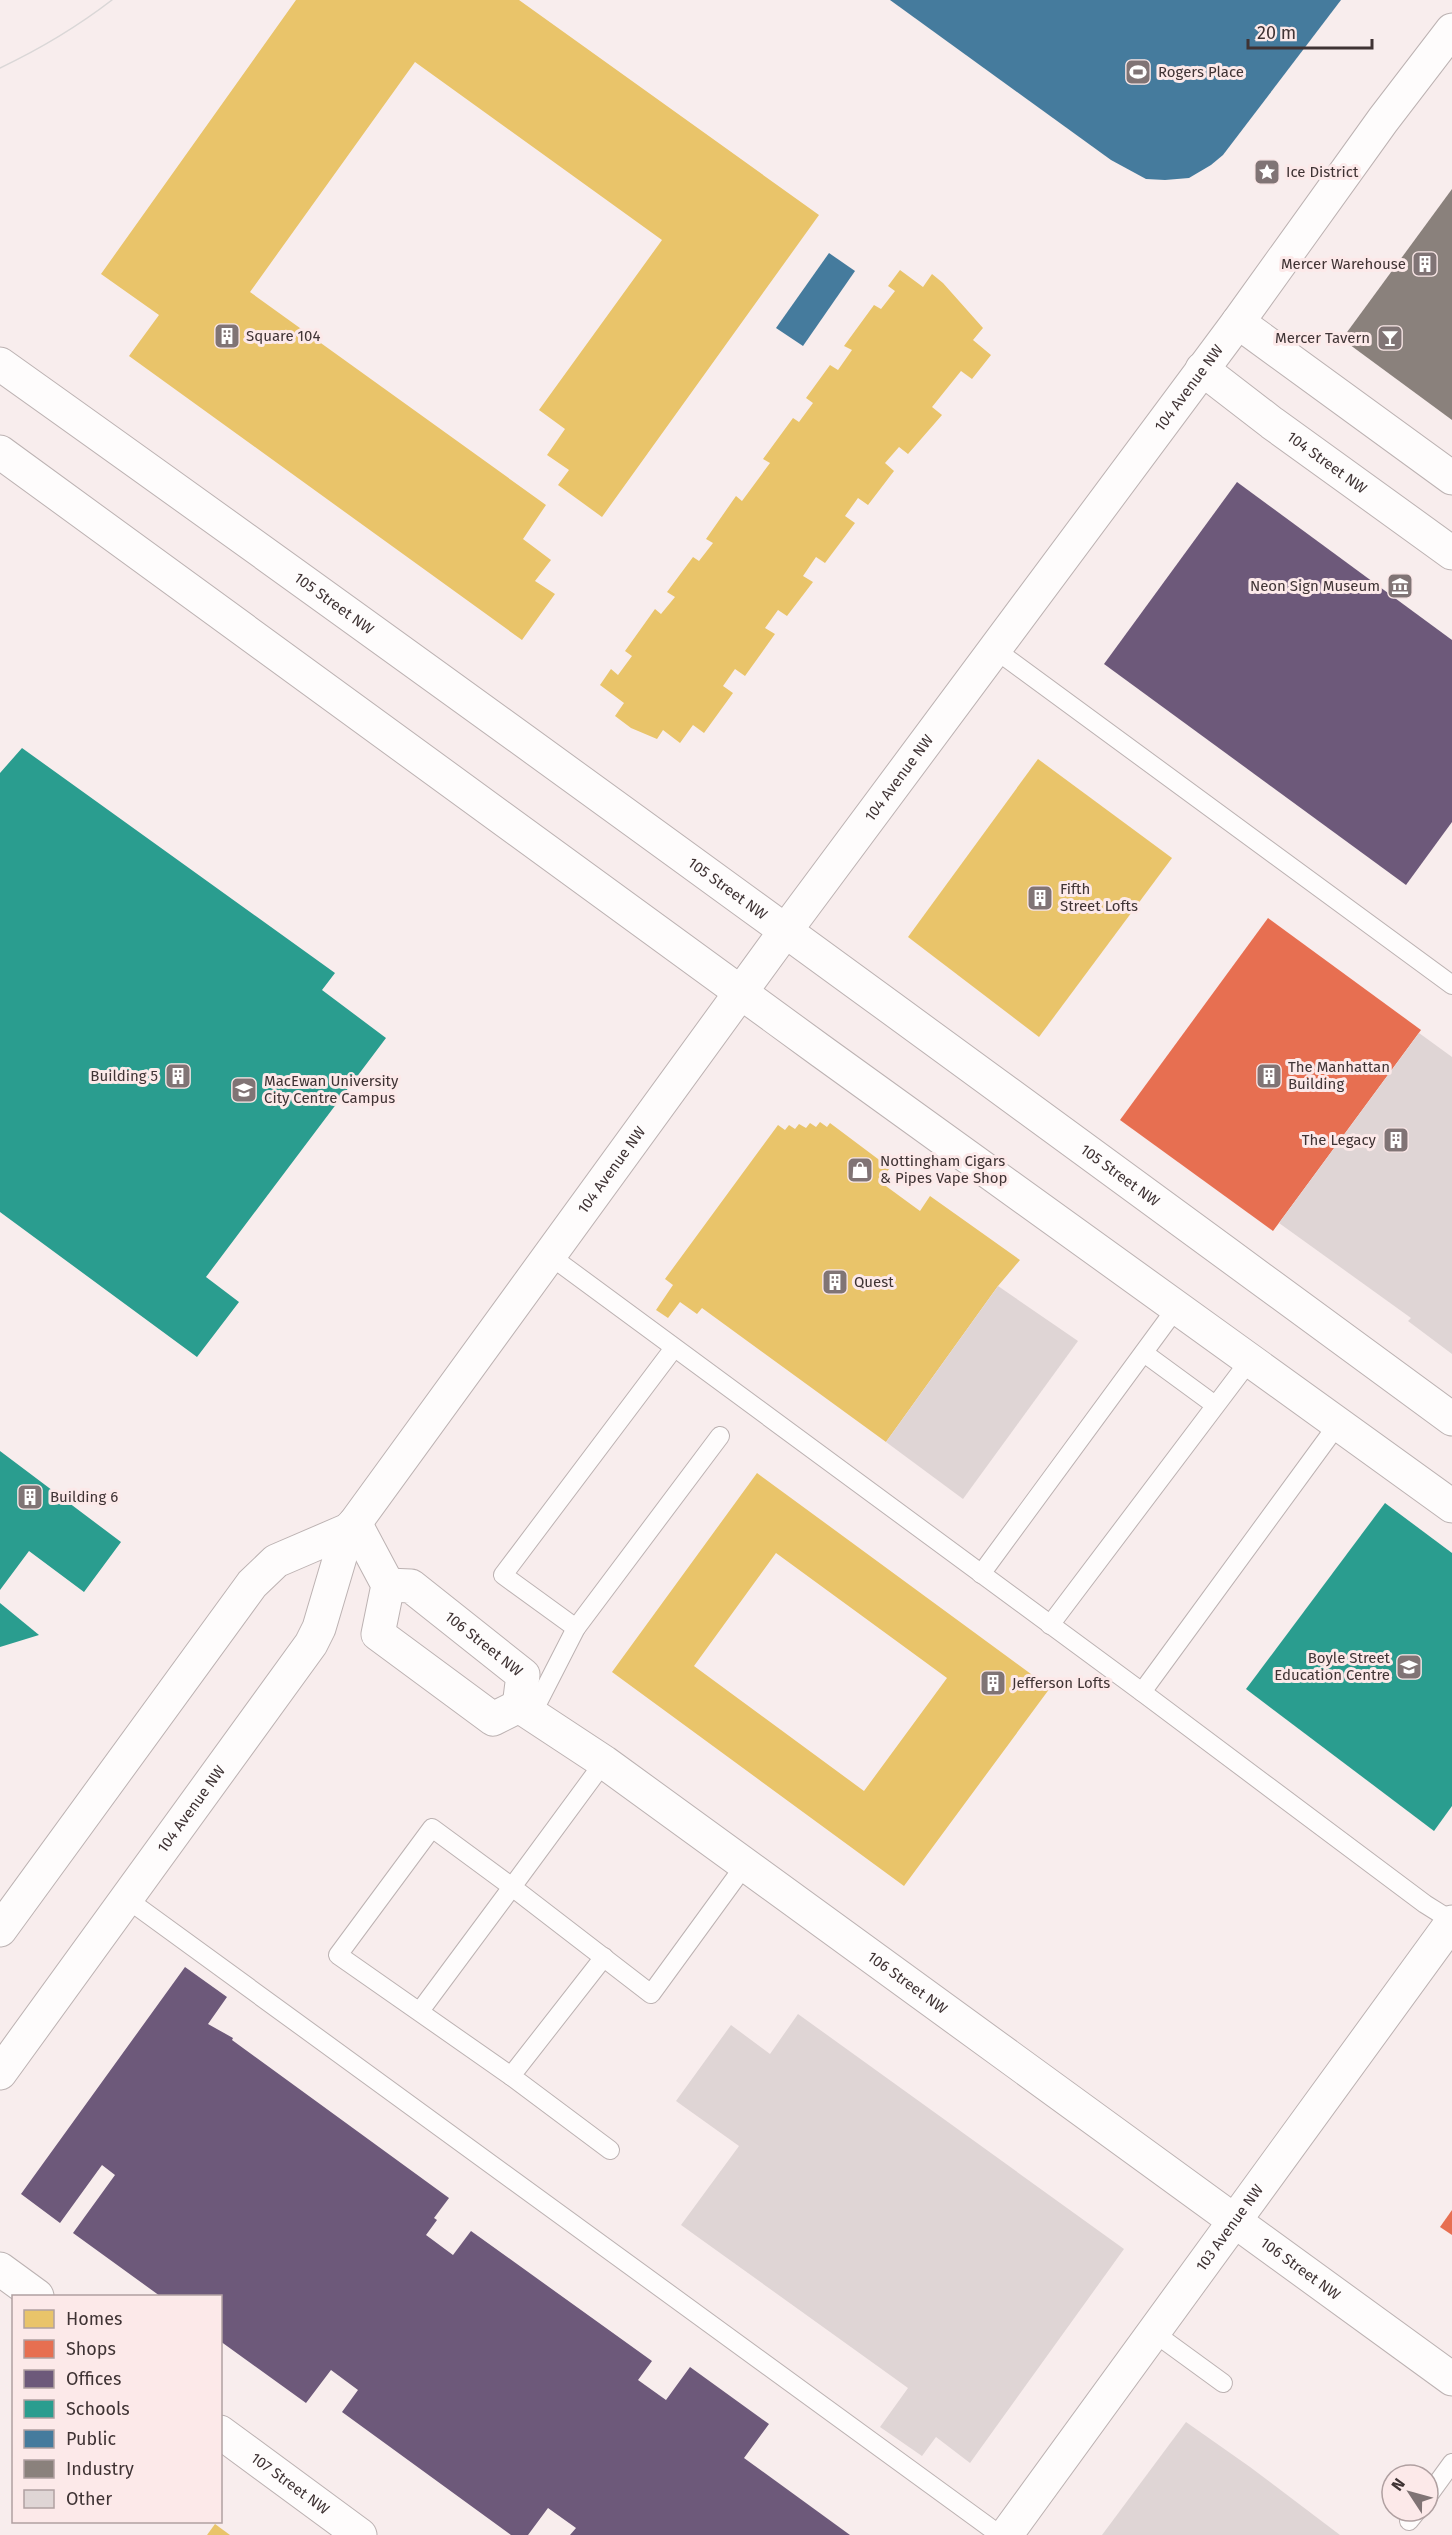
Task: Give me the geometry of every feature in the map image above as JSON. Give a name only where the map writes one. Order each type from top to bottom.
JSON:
[{"type":"street","name":"104 Avenue NW","points":[[0,2073],[311,1644],[319,1628],[352,1526],[993,648],[1238,322],[1383,120],[1448,42]]},
{"type":"street","points":[[1238,322],[1452,478]]},
{"type":"street","name":"105 Street NW","points":[[0,364],[416,661],[1452,1419]]},
{"type":"street","name":"104 Street NW","points":[[1202,369],[1272,423],[1452,553]]},
{"type":"street","points":[[0,452],[1452,1506]]},
{"type":"street","points":[[0,1930],[252,1584],[276,1561],[352,1526],[388,1585],[378,1634],[493,1719],[526,1710]]},
{"type":"street","name":"106 Street NW","points":[[388,1585],[411,1586],[523,1675],[526,1710],[604,1762],[1452,2379]]},
{"type":"street","name":"103 Avenue NW","points":[[1006,2535],[1452,1922]]},
{"type":"street","points":[[0,2269],[36,2295]]},
{"type":"street","name":"107 Street NW","points":[[222,2433],[360,2535]]},
{"type":"lane","points":[[993,648],[1452,985]]},
{"type":"lane","points":[[549,1255],[1452,1922]]},
{"type":"lane","points":[[981,1574],[1177,1307]]},
{"type":"lane","points":[[576,1628],[503,1575],[674,1347]]},
{"type":"lane","points":[[1144,1353],[1215,1405]]},
{"type":"lane","points":[[1050,1625],[1250,1359]]},
{"type":"lane","points":[[1142,1692],[1338,1424]]},
{"type":"lane","points":[[526,1710],[576,1628],[720,1436]]},
{"type":"lane","points":[[420,2011],[604,1762]]},
{"type":"lane","points":[[610,2150],[512,2076],[338,1955],[432,1828],[651,1994],[746,1865]]},
{"type":"lane","points":[[127,1899],[1000,2535]]},
{"type":"lane","points":[[512,2076],[604,1957]]},
{"type":"lane","points":[[1154,2332],[1223,2383]]},
{"type":"lane","points":[[1440,2480],[1452,2463]]},
{"type":"building: Homes","name":"Square 104","points":[[296,0],[519,0],[819,215],[602,517],[558,485],[569,470],[547,455],[565,429],[539,410],[662,240],[415,62],[250,292],[546,505],[523,539],[551,560],[535,581],[555,594],[522,640],[129,356],[159,315],[101,274]]},
{"type":"building: Homes","points":[[900,270],[923,287],[932,274],[943,283],[983,328],[973,340],[991,355],[972,379],[961,371],[932,407],[942,415],[908,454],[899,447],[885,463],[894,471],[868,505],[858,498],[845,516],[855,523],[825,563],[816,557],[803,576],[813,582],[787,616],[778,610],[765,628],[775,634],[745,676],[735,669],[723,686],[733,693],[704,733],[693,725],[680,743],[663,730],[657,739],[631,728],[615,716],[624,703],[600,685],[611,669],[618,675],[632,656],[625,651],[655,609],[661,614],[675,597],[667,592],[693,557],[699,561],[713,543],[706,539],[736,496],[742,501],[770,463],[763,459],[793,418],[799,422],[813,403],[806,398],[830,365],[838,370],[852,350],[844,346],[874,305],[881,309],[895,291],[888,286]]},
{"type":"building: Homes","name":"Fifth Street Lofts","points":[[1038,759],[1172,858],[1039,1037],[908,937]]},
{"type":"building: Homes","name":"Quest","points":[[820,1122],[827,1127],[830,1123],[890,1168],[879,1181],[920,1211],[930,1196],[1020,1260],[998,1286],[886,1442],[702,1308],[697,1314],[680,1302],[668,1318],[656,1310],[673,1285],[665,1279],[778,1125],[785,1130],[789,1125],[795,1129],[799,1124],[806,1128],[810,1123],[816,1127]]},
{"type":"building: Homes","name":"Jefferson Lofts","points":[[757,1473],[1050,1688],[904,1886],[612,1672]],"holes":[[[776,1553],[947,1678],[864,1791],[694,1666]]]},
{"type":"building: Homes","points":[[215,2524],[230,2535],[207,2535]]},
{"type":"building: Shops","name":"The Manhattan Building","points":[[1268,918],[1421,1030],[1273,1231],[1120,1120]]},
{"type":"building: Shops","points":[[1452,2210],[1452,2235],[1440,2227]]},
{"type":"building: Offices","points":[[1237,482],[1452,640],[1452,822],[1406,885],[1104,664]]},
{"type":"building: Offices","points":[[185,1967],[227,1997],[208,2024],[233,2038],[232,2040],[449,2198],[434,2218],[437,2220],[426,2235],[453,2255],[471,2231],[652,2361],[638,2380],[666,2400],[690,2367],[769,2424],[744,2458],[850,2535],[570,2535],[576,2528],[548,2508],[528,2535],[511,2535],[342,2412],[358,2390],[331,2370],[306,2403],[222,2342],[222,2295],[159,2295],[73,2233],[115,2175],[102,2165],[60,2223],[21,2194]]},
{"type":"building: Schools","name":"Building 5","points":[[22,748],[335,973],[322,990],[386,1038],[206,1277],[239,1302],[197,1357],[0,1212],[0,773]]},
{"type":"building: Schools","name":"Building 6","points":[[0,1451],[121,1542],[84,1592],[29,1551],[0,1590]]},
{"type":"building: Schools","points":[[1385,1503],[1452,1553],[1452,1806],[1434,1831],[1246,1689]]},
{"type":"building: Schools","points":[[0,1603],[39,1635],[0,1647]]},
{"type":"building: Public","name":"Rogers Place","points":[[890,0],[1341,0],[1223,155],[1189,178],[1165,180],[1146,179],[1111,160]]},
{"type":"building: Public","points":[[829,253],[855,271],[803,346],[776,328]]},
{"type":"building: Industry","name":"Mercer Warehouse","points":[[1452,189],[1452,420],[1342,339]]},
{"type":"building: Other","name":"The Legacy","points":[[1419,1033],[1452,1057],[1452,1354],[1408,1321],[1411,1318],[1279,1223]]},
{"type":"building: Other","points":[[998,1286],[1078,1341],[963,1499],[886,1442]]},
{"type":"building: Other","points":[[798,2014],[1124,2249],[970,2463],[936,2437],[922,2456],[880,2427],[908,2388],[681,2225],[739,2146],[676,2101],[731,2025],[770,2054]]},
{"type":"building: Other","points":[[1186,2422],[1250,2467],[1340,2535],[1102,2535]]},
{"type":"tram line","points":[[0,68],[58,37],[112,0]]},
{"type":"place","name":"Rogers Place","points":[[1138,72]]},
{"type":"place","name":"Ice District","points":[[1267,172]]},
{"type":"place","name":"Mercer Warehouse","points":[[1425,264]]},
{"type":"place","name":"Square 104","points":[[227,336]]},
{"type":"place","name":"Mercer Tavern","points":[[1390,338]]},
{"type":"place","name":"Neon Sign Museum","points":[[1400,586]]},
{"type":"place","name":"Fifth Street Lofts","points":[[1040,898]]},
{"type":"place","name":"Building 5","points":[[178,1076]]},
{"type":"place","name":"The Manhattan Building","points":[[1269,1076]]},
{"type":"place","name":"MacEwan University City Centre Campus","points":[[244,1090]]},
{"type":"place","name":"The Legacy","points":[[1396,1140]]},
{"type":"place","name":"Nottingham Cigars & Pipes Vape Shop","points":[[860,1170]]},
{"type":"place","name":"Quest","points":[[835,1282]]},
{"type":"place","name":"Building 6","points":[[30,1497]]},
{"type":"place","name":"Boyle Street Education Centre","points":[[1409,1667]]},
{"type":"place","name":"Jefferson Lofts","points":[[993,1683]]}]
